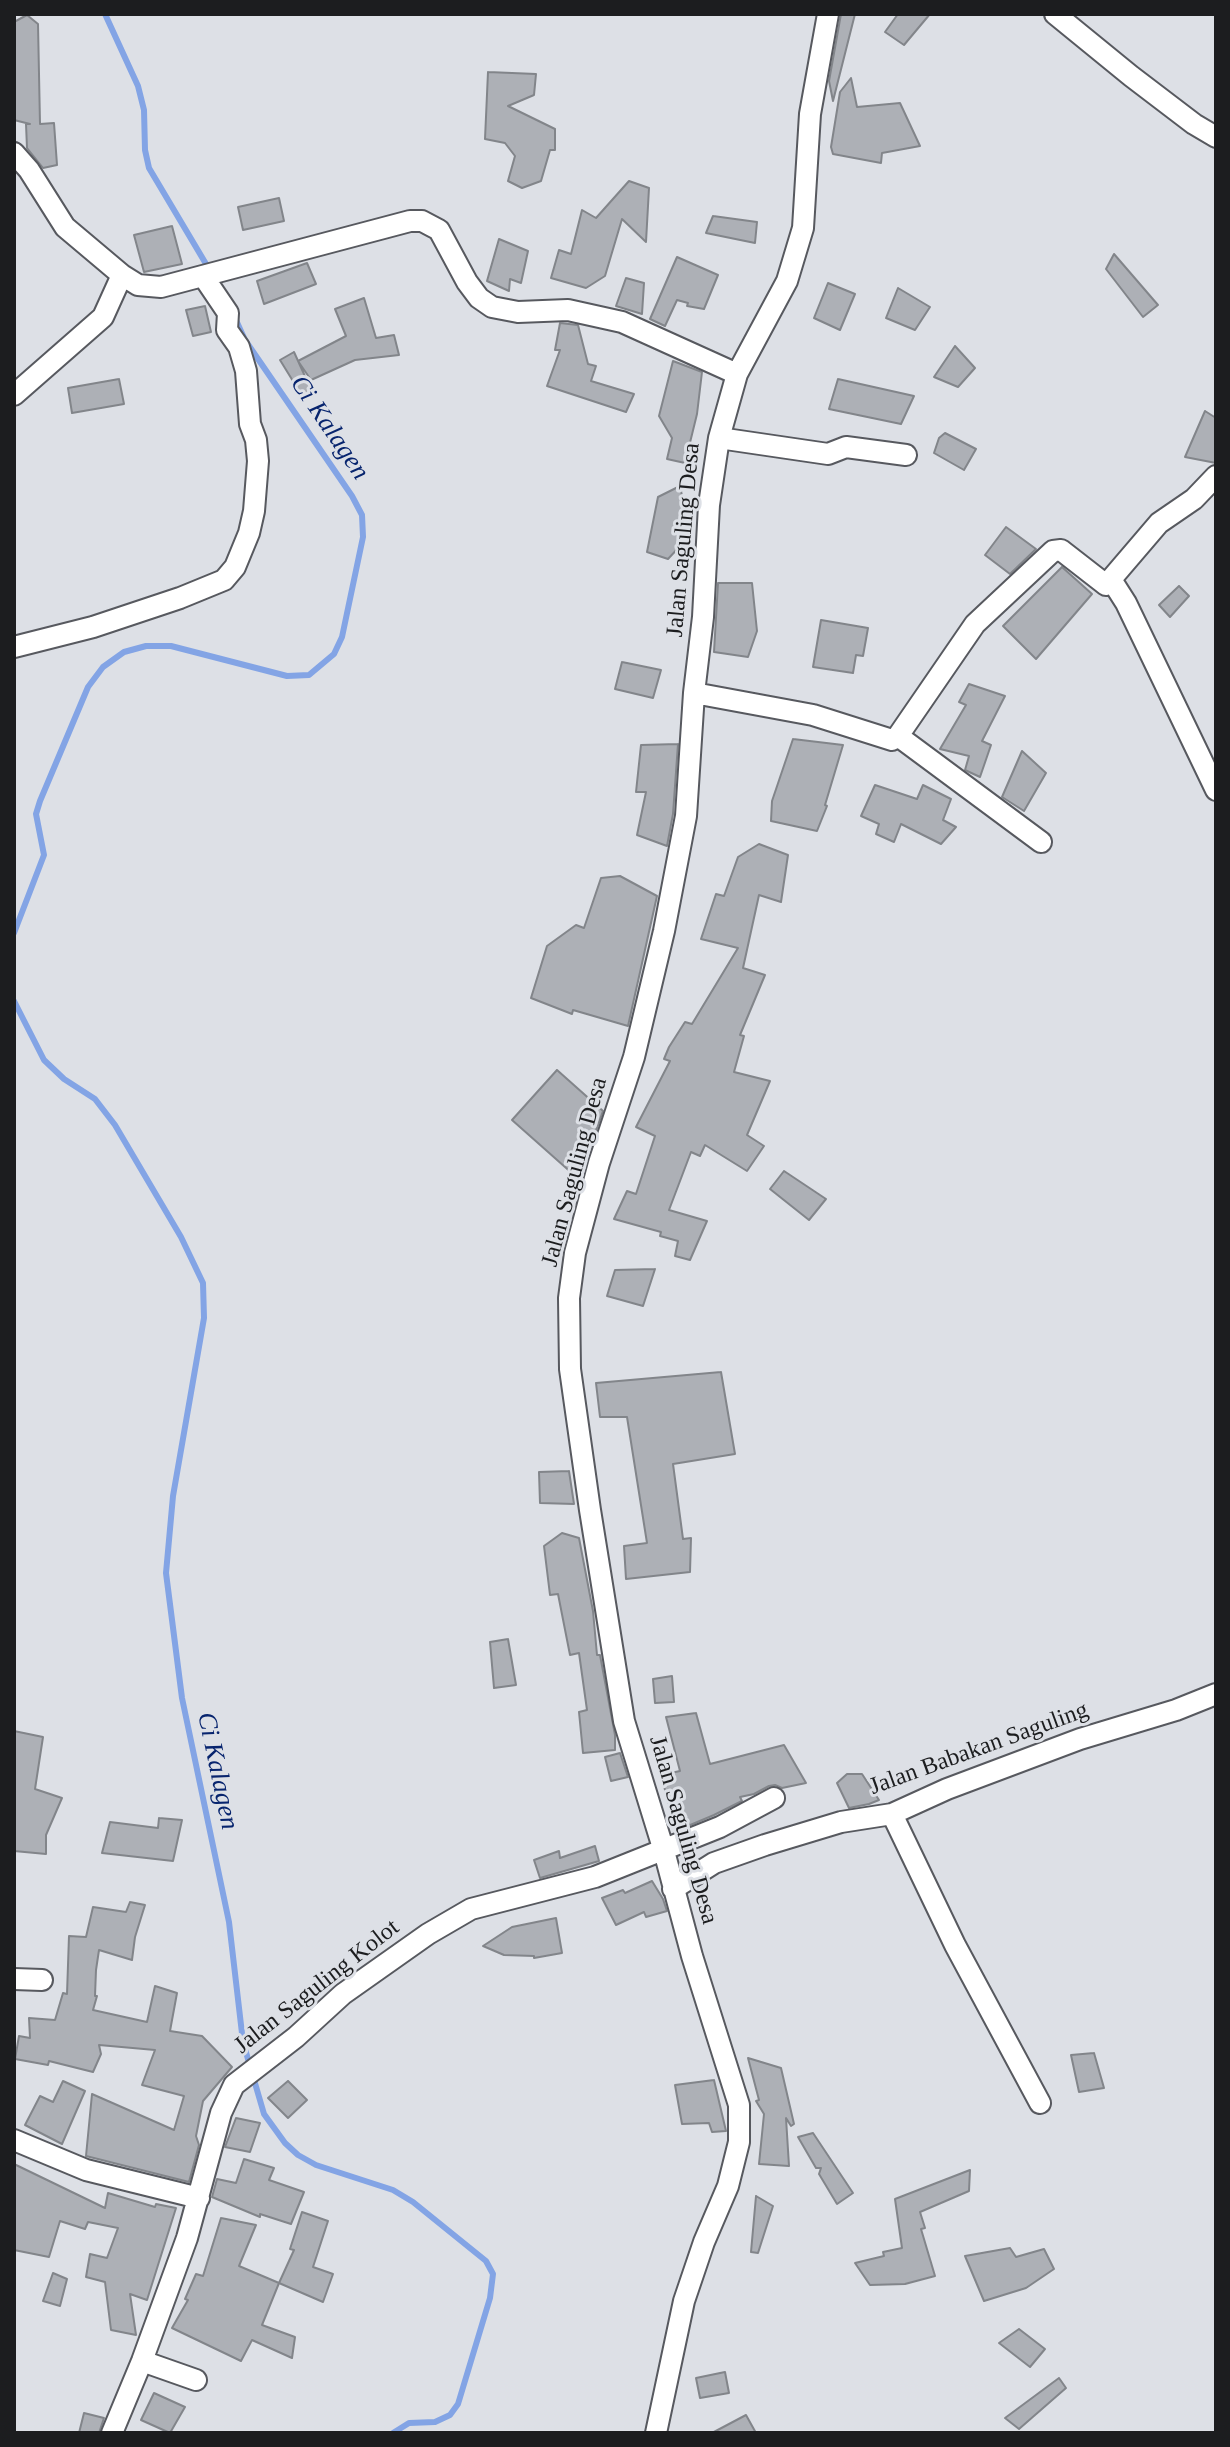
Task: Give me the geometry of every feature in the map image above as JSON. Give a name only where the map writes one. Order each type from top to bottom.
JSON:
[{"type":"street","name":"Jalan Saguling Desa","points":[[656,2433],[684,2301],[704,2242],[728,2186],[739,2142],[739,2105],[624,1721],[570,1369],[569,1298],[579,1238],[599,1163],[634,1057],[664,931],[686,816],[709,505],[719,438],[737,374],[787,281],[803,228],[810,114],[828,14]]},
{"type":"street","points":[[1055,14],[1131,76],[1216,137]]},
{"type":"street","points":[[14,153],[29,170],[65,227],[138,285],[161,287],[394,224],[422,221],[439,230],[467,282],[479,298],[492,307],[518,312],[568,310],[622,322],[737,374]]},
{"type":"street","points":[[14,647],[93,627],[180,598],[224,580],[235,567],[254,511],[258,461],[256,440],[250,424],[246,371],[239,347],[227,330],[228,313],[209,274]]},
{"type":"street","points":[[14,395],[103,317],[122,275]]},
{"type":"street","points":[[719,438],[828,454],[846,447],[906,455]]},
{"type":"street","points":[[694,693],[813,715],[889,740],[898,736],[975,624],[1053,551],[1061,550],[1104,584],[1112,581],[1159,523],[1194,499],[1216,476]]},
{"type":"street","points":[[1112,581],[1126,603],[1216,790]]},
{"type":"street","points":[[898,736],[1041,842]]},
{"type":"street","name":"Jalan Babakan Saguling","points":[[673,1889],[714,1863],[841,1822],[892,1814],[947,1789],[1080,1739],[1176,1710],[1216,1694]]},
{"type":"street","name":"Jalan Saguling Kolot","points":[[112,2433],[187,2238],[221,2113],[234,2085],[241,2078],[262,2064],[343,1994],[428,1934],[471,1909],[595,1877],[720,1827],[774,1798]]},
{"type":"street","points":[[892,1814],[955,1945],[1040,2103]]},
{"type":"street","points":[[14,1979],[42,1980]]},
{"type":"street","points":[[14,2140],[86,2170],[199,2198]]},
{"type":"street","points":[[142,2361],[196,2380]]},
{"type":"building","points":[[841,14],[855,14],[833,101],[829,81]]},
{"type":"building","points":[[898,14],[930,14],[904,45],[885,32]]},
{"type":"building","points":[[27,15],[38,24],[40,124],[54,123],[57,165],[43,168],[27,148],[26,124],[30,124],[14,120],[14,22]]},
{"type":"building","points":[[488,72],[536,74],[534,95],[508,106],[555,129],[555,150],[550,150],[541,181],[522,188],[508,181],[515,156],[505,143],[485,139]]},
{"type":"building","points":[[851,78],[857,107],[900,103],[920,146],[882,153],[881,163],[833,154],[831,147],[840,92]]},
{"type":"building","points":[[629,181],[649,188],[646,242],[622,219],[605,276],[586,288],[551,278],[559,250],[571,254],[582,210],[596,218]]},
{"type":"building","points":[[279,198],[284,221],[243,230],[238,207]]},
{"type":"building","points":[[713,216],[757,222],[755,243],[706,233]]},
{"type":"building","points":[[172,226],[182,264],[144,272],[134,235]]},
{"type":"building","points":[[499,239],[528,251],[521,283],[510,279],[509,291],[487,281]]},
{"type":"building","points":[[1114,254],[1158,305],[1143,317],[1106,269]]},
{"type":"building","points":[[677,257],[718,275],[704,309],[687,306],[688,303],[677,300],[665,326],[650,319]]},
{"type":"building","points":[[307,263],[316,284],[264,304],[257,281]]},
{"type":"building","points":[[626,278],[644,283],[642,314],[616,306]]},
{"type":"building","points":[[828,283],[855,294],[840,330],[814,318]]},
{"type":"building","points":[[898,288],[930,307],[915,330],[886,318]]},
{"type":"building","points":[[364,298],[376,338],[394,335],[399,355],[355,360],[311,380],[298,361],[346,336],[335,309]]},
{"type":"building","points":[[205,306],[211,332],[193,336],[186,310]]},
{"type":"building","points":[[560,323],[578,325],[588,364],[596,366],[591,381],[634,394],[626,412],[547,386],[560,350],[555,350]]},
{"type":"building","points":[[955,346],[975,368],[958,387],[934,377]]},
{"type":"building","points":[[294,352],[313,394],[304,399],[280,360]]},
{"type":"building","points":[[673,361],[702,372],[697,414],[685,463],[667,459],[672,438],[659,416]]},
{"type":"building","points":[[119,379],[124,404],[72,413],[68,388]]},
{"type":"building","points":[[838,379],[914,396],[901,424],[829,409]]},
{"type":"building","points":[[1205,411],[1216,418],[1216,463],[1185,457]]},
{"type":"building","points":[[945,433],[976,449],[964,470],[934,453],[939,438]]},
{"type":"building","points":[[680,486],[687,521],[682,544],[668,559],[647,552],[658,497]]},
{"type":"building","points":[[1006,527],[1036,549],[1010,574],[985,555]]},
{"type":"building","points":[[1062,567],[1092,594],[1036,659],[1003,626]]},
{"type":"building","points":[[718,583],[752,583],[757,631],[748,657],[714,652]]},
{"type":"building","points":[[1179,586],[1189,596],[1170,617],[1159,605]]},
{"type":"building","points":[[821,620],[868,628],[863,656],[856,655],[853,673],[813,667]]},
{"type":"building","points":[[622,662],[661,670],[653,698],[615,689]]},
{"type":"building","points":[[969,684],[1005,696],[982,741],[991,745],[980,777],[965,770],[969,756],[940,749],[966,705],[959,702]]},
{"type":"building","points":[[793,739],[843,745],[817,831],[771,821],[772,801]]},
{"type":"building","points":[[678,744],[673,814],[667,846],[637,835],[646,792],[636,792],[641,745]]},
{"type":"building","points":[[1022,751],[1046,773],[1024,811],[1002,797]]},
{"type":"building","points":[[875,785],[917,799],[923,785],[951,799],[943,820],[956,827],[941,844],[901,824],[894,842],[876,834],[879,824],[861,816]]},
{"type":"building","points":[[759,844],[788,855],[781,902],[759,895],[743,968],[765,975],[740,1035],[744,1036],[734,1072],[770,1081],[747,1135],[764,1146],[747,1171],[705,1145],[700,1156],[691,1152],[669,1210],[707,1221],[690,1260],[675,1256],[678,1241],[660,1236],[661,1232],[614,1219],[627,1191],[636,1194],[655,1136],[636,1127],[670,1061],[664,1059],[669,1047],[685,1022],[692,1024],[738,948],[701,939],[716,894],[724,896],[738,857]]},
{"type":"building","points":[[620,876],[657,896],[628,1026],[573,1010],[572,1014],[531,998],[547,946],[576,925],[584,928],[601,878]]},
{"type":"building","points":[[557,1070],[603,1111],[591,1145],[574,1175],[512,1120]]},
{"type":"building","points":[[784,1171],[826,1199],[809,1220],[770,1189]]},
{"type":"building","points":[[655,1269],[643,1306],[607,1296],[615,1270]]},
{"type":"building","points":[[721,1372],[735,1454],[673,1464],[683,1539],[691,1538],[690,1572],[626,1579],[624,1546],[647,1543],[627,1417],[600,1417],[596,1383]]},
{"type":"building","points":[[569,1471],[574,1504],[540,1503],[539,1472]]},
{"type":"building","points":[[562,1533],[579,1538],[593,1611],[597,1655],[600,1655],[615,1735],[615,1750],[583,1753],[579,1712],[587,1710],[579,1653],[570,1655],[558,1594],[550,1595],[544,1546]]},
{"type":"building","points":[[508,1639],[516,1685],[494,1688],[490,1642]]},
{"type":"building","points":[[672,1676],[674,1702],[655,1703],[653,1679]]},
{"type":"building","points":[[696,1713],[710,1764],[784,1745],[806,1783],[782,1788],[769,1786],[740,1797],[742,1801],[676,1831],[661,1775],[680,1771],[666,1717]]},
{"type":"building","points":[[14,1731],[43,1737],[35,1789],[62,1798],[46,1835],[46,1854],[14,1851]]},
{"type":"building","points":[[620,1753],[628,1777],[611,1781],[605,1757]]},
{"type":"building","points":[[847,1774],[862,1774],[879,1800],[849,1808],[837,1783]]},
{"type":"building","points":[[159,1818],[182,1820],[173,1861],[102,1853],[110,1822],[158,1828]]},
{"type":"building","points":[[595,1846],[599,1861],[540,1878],[534,1860],[559,1851],[560,1858]]},
{"type":"building","points":[[652,1881],[667,1911],[646,1917],[644,1912],[616,1925],[602,1898],[623,1890],[625,1893]]},
{"type":"building","points":[[130,1902],[145,1905],[132,1960],[99,1950],[97,1996],[93,2010],[147,2022],[155,1986],[177,1993],[170,2031],[202,2036],[232,2067],[203,2101],[196,2136],[199,2145],[189,2182],[86,2156],[92,2094],[174,2130],[184,2096],[142,2085],[155,2050],[99,2045],[101,2054],[93,2072],[49,2061],[48,2065],[15,2059],[19,2036],[30,2038],[29,2018],[55,2020],[63,1993],[67,1994],[69,1936],[86,1937],[93,1907],[126,1912]]},
{"type":"building","points":[[556,1918],[562,1953],[534,1958],[504,1955],[483,1946],[512,1927]]},
{"type":"building","points":[[1094,2053],[1104,2088],[1079,2092],[1071,2055]]},
{"type":"building","points":[[748,2058],[781,2068],[794,2124],[791,2126],[786,2118],[789,2166],[759,2164],[764,2114],[756,2101],[759,2100]]},
{"type":"building","points":[[714,2080],[726,2131],[712,2132],[709,2123],[682,2124],[675,2085]]},
{"type":"building","points":[[63,2081],[85,2091],[62,2144],[25,2125],[40,2096],[53,2102]]},
{"type":"building","points":[[288,2081],[307,2100],[288,2118],[268,2098]]},
{"type":"building","points":[[236,2118],[260,2123],[250,2152],[225,2147]]},
{"type":"building","points":[[813,2133],[853,2193],[837,2204],[819,2174],[821,2168],[816,2168],[798,2137]]},
{"type":"building","points":[[244,2159],[274,2168],[269,2180],[304,2192],[291,2224],[260,2214],[260,2217],[212,2197],[217,2179],[236,2183]]},
{"type":"building","points":[[14,2164],[105,2208],[108,2193],[155,2207],[156,2204],[176,2208],[147,2300],[130,2294],[136,2335],[111,2330],[105,2282],[86,2277],[90,2254],[107,2258],[118,2228],[88,2222],[85,2229],[60,2221],[49,2257],[14,2250]]},
{"type":"building","points":[[970,2170],[969,2191],[920,2212],[925,2228],[921,2229],[935,2276],[905,2284],[870,2285],[855,2263],[902,2248],[895,2199]]},
{"type":"building","points":[[756,2196],[773,2206],[758,2253],[751,2252]]},
{"type":"building","points":[[302,2212],[328,2221],[313,2267],[333,2274],[323,2302],[279,2283],[294,2250],[290,2249]]},
{"type":"building","points":[[221,2218],[256,2225],[239,2266],[279,2283],[262,2325],[295,2337],[292,2358],[252,2340],[241,2361],[172,2328],[188,2300],[185,2299],[196,2274],[203,2276]]},
{"type":"building","points":[[1010,2248],[1016,2257],[1044,2249],[1054,2269],[1026,2288],[984,2301],[965,2256]]},
{"type":"building","points":[[53,2273],[67,2279],[60,2306],[43,2301]]},
{"type":"building","points":[[1019,2329],[1045,2349],[1030,2367],[999,2343]]},
{"type":"building","points":[[725,2372],[729,2393],[700,2398],[696,2378]]},
{"type":"building","points":[[1059,2378],[1066,2388],[1019,2429],[1005,2418]]},
{"type":"building","points":[[154,2393],[185,2407],[170,2433],[141,2420]]},
{"type":"building","points":[[84,2413],[104,2418],[99,2433],[79,2433]]},
{"type":"building","points":[[746,2415],[756,2433],[712,2433]]},
{"type":"waterway","name":"Ci Kalagen","points":[[105,14],[138,86],[144,110],[145,150],[149,168],[209,269]]},
{"type":"waterway","name":"Ci Kalagen","points":[[14,933],[44,855],[36,814],[40,801],[88,687],[103,667],[124,652],[146,646],[171,646],[287,676],[309,675],[334,654],[342,637],[363,537],[362,515],[245,340],[235,318]]},
{"type":"waterway","name":"Ci Kalagen","points":[[14,1001],[44,1060],[64,1079],[95,1099],[115,1125],[181,1237],[203,1283],[204,1318],[173,1496],[166,1573],[182,1698],[229,1922],[243,2042],[264,2114],[298,2155],[316,2165],[393,2190],[413,2202],[486,2261],[493,2274],[490,2298],[458,2404],[450,2415],[435,2422],[409,2423],[393,2433]]}]
